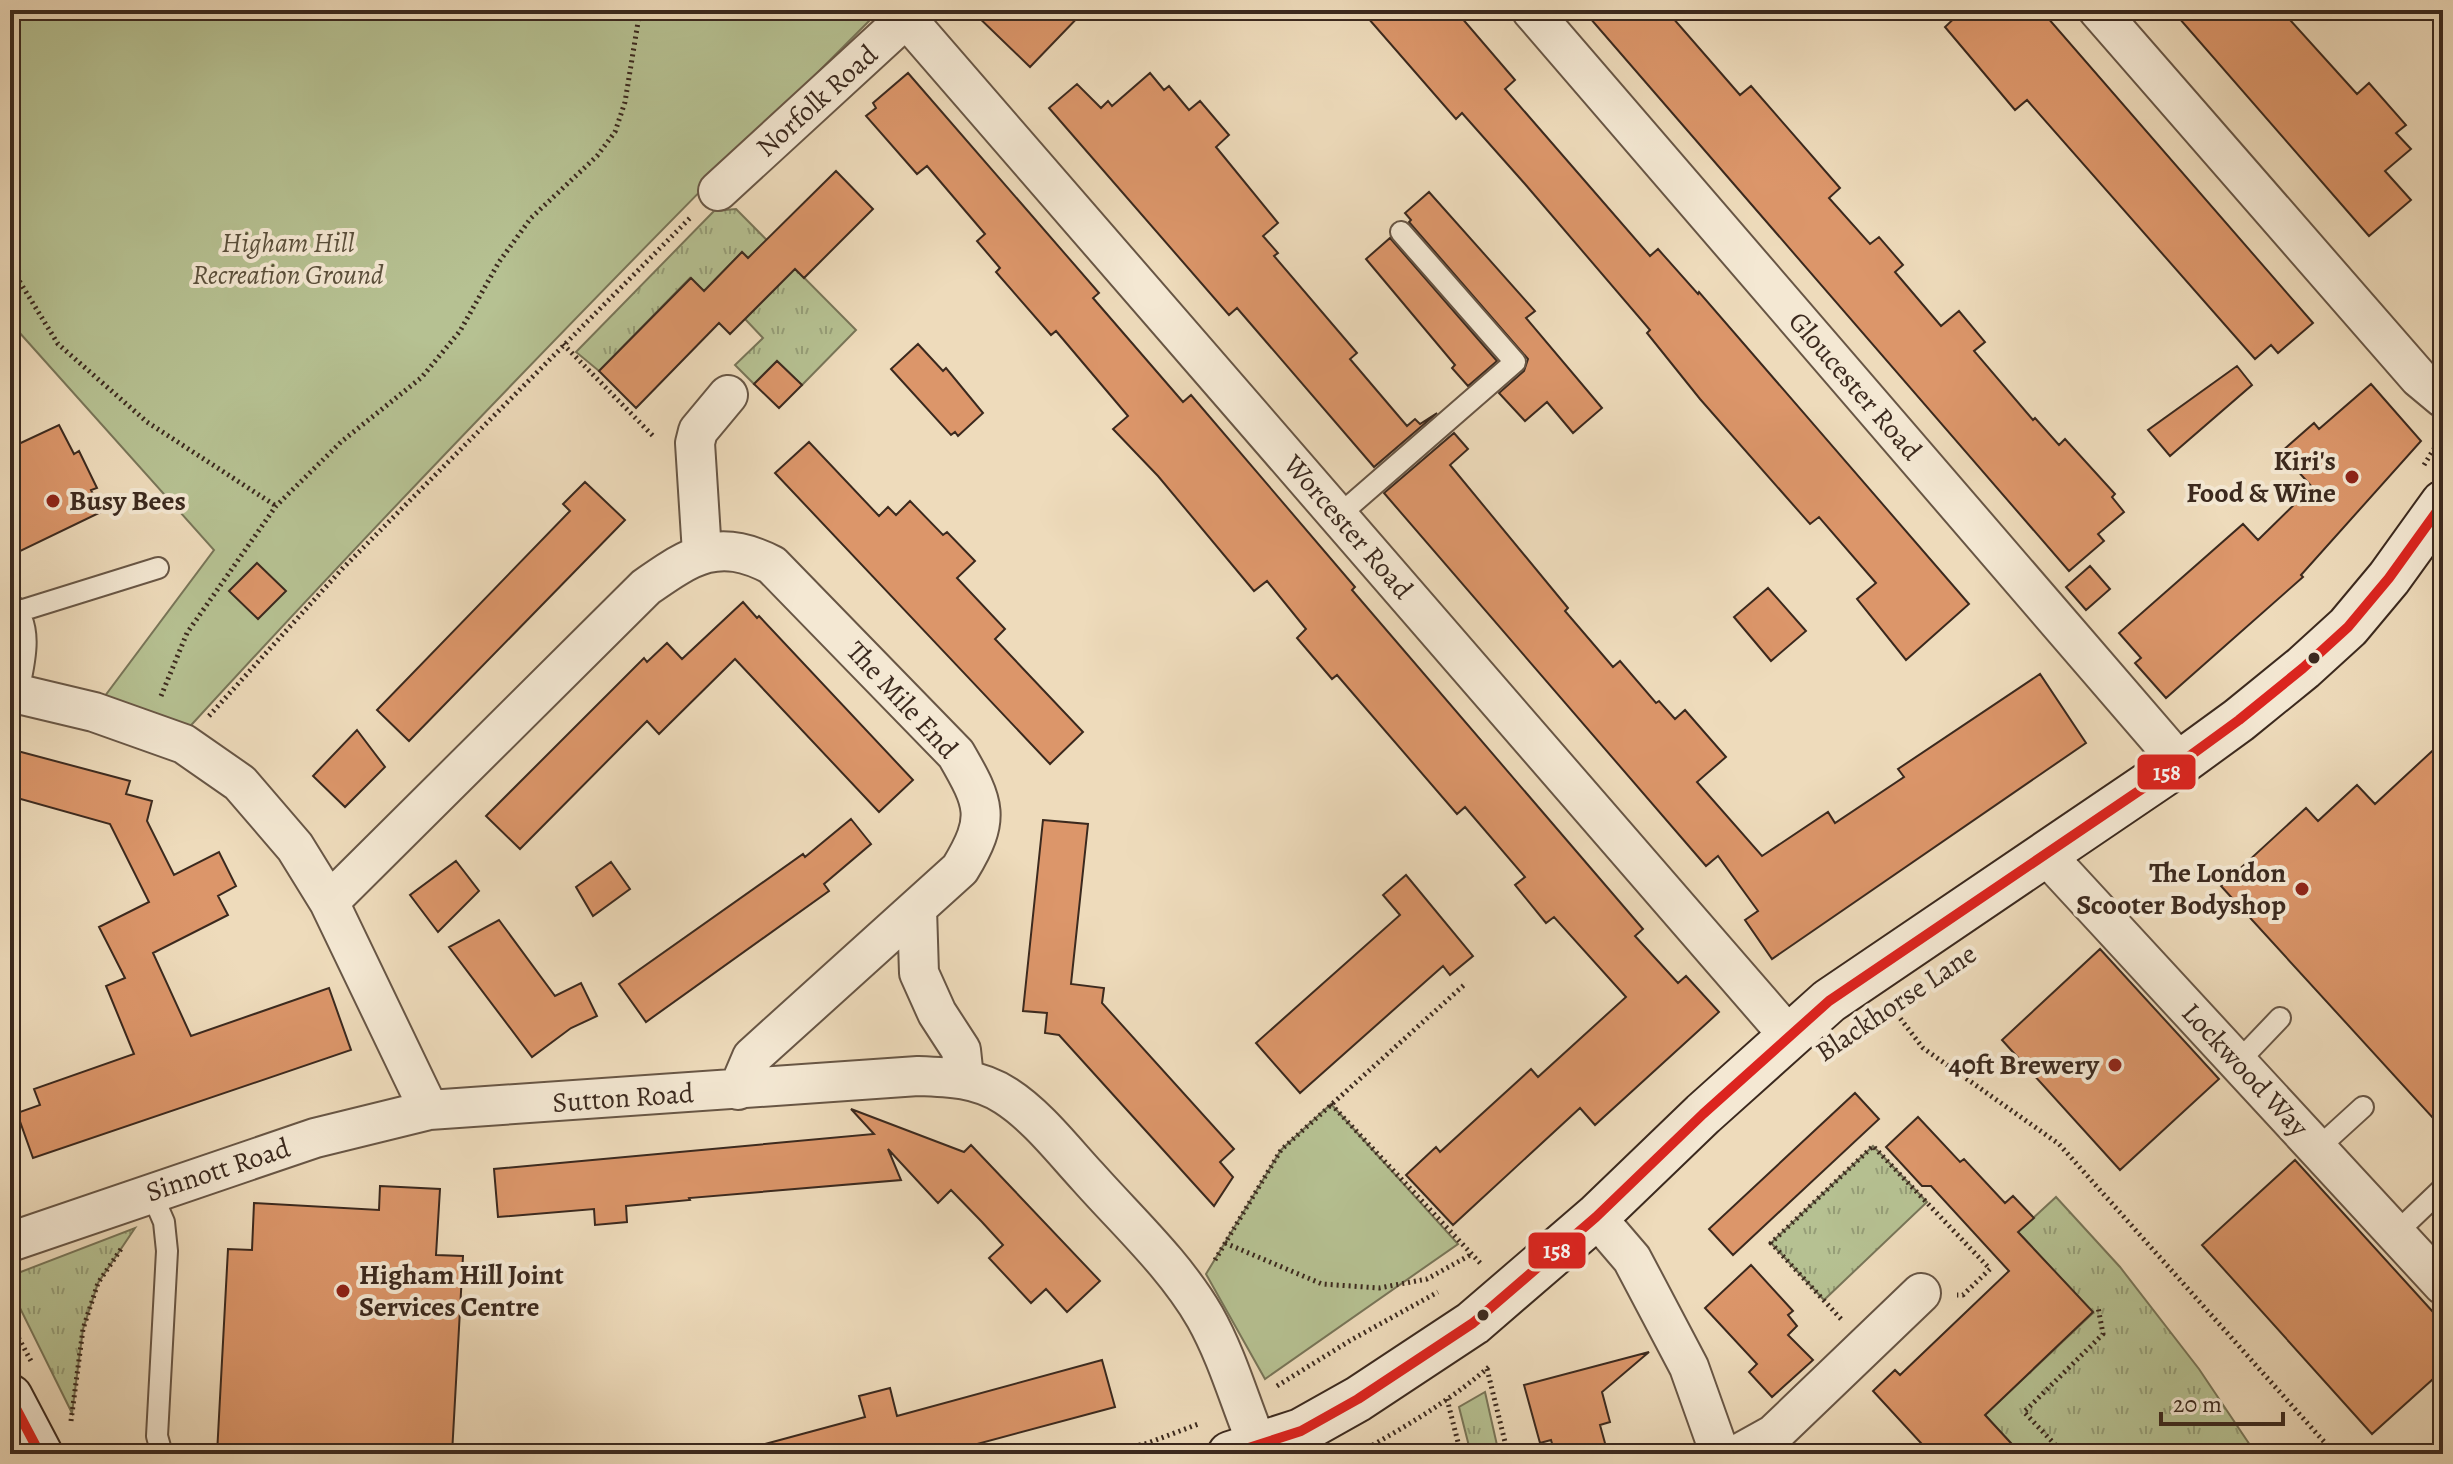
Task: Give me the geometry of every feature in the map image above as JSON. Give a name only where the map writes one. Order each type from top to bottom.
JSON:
[{"type":"main road","name":"Blackhorse Lane","points":[[1244,1436],[1301,1431],[1358,1399],[1473,1323],[1596,1217],[1829,1001],[2046,855],[2167,748],[2261,703],[2348,627],[2389,578],[2443,503]]},
{"type":"main road","points":[[22,1382],[55,1440]]},
{"type":"street","name":"Gloucester Road","points":[[1531,10],[2167,748]]},
{"type":"street","points":[[2098,10],[2419,378],[2443,398]]},
{"type":"street","name":"Norfolk Road","points":[[718,191],[911,14]]},
{"type":"street","name":"Worcester Road","points":[[911,14],[1338,516],[1789,1036]]},
{"type":"street","points":[[702,553],[696,458],[698,431],[728,395]]},
{"type":"street","name":"The Mile End","points":[[329,902],[646,587],[674,567],[702,553],[722,551],[751,554],[772,565],[956,754],[976,788],[981,818],[977,841],[960,869],[752,1057],[738,1090]]},
{"type":"street","points":[[14,692],[94,712],[184,744],[240,783],[295,847],[329,902],[429,1110]]},
{"type":"street","name":"Lockwood Way","points":[[2046,855],[2443,1285]]},
{"type":"street","points":[[917,909],[919,973],[937,1013],[961,1050],[964,1078]]},
{"type":"street","name":"Sutton Road","points":[[429,1110],[918,1076],[964,1078],[1005,1095],[1046,1132],[1160,1256],[1204,1316],[1226,1357],[1244,1436]]},
{"type":"street","name":"Sinnott Road","points":[[10,1242],[315,1138],[429,1110]]},
{"type":"street","points":[[1596,1217],[1632,1259],[1689,1367],[1720,1454]]},
{"type":"street","points":[[1738,1454],[1774,1434],[1921,1293]]},
{"type":"lane","points":[[1338,516],[1515,362],[1401,232]]},
{"type":"lane","points":[[14,692],[25,625],[15,607],[158,568]]},
{"type":"lane","points":[[2238,1062],[2280,1018]]},
{"type":"lane","points":[[2318,1148],[2363,1107]]},
{"type":"lane","points":[[2396,1233],[2440,1191]]},
{"type":"lane","points":[[151,1192],[164,1222],[167,1251],[157,1436],[162,1454]]},
{"type":"path","points":[[145,730],[187,633],[276,506],[341,442],[422,377],[460,331],[499,262],[531,218],[597,156],[615,132],[625,102],[640,10]]},
{"type":"path","points":[[184,744],[342,569],[718,191]]},
{"type":"path","points":[[10,266],[58,344],[147,422],[276,506]]},
{"type":"path","points":[[563,344],[669,452],[696,458]]},
{"type":"path","points":[[1464,985],[1281,1150],[1225,1243],[1322,1284],[1379,1288],[1427,1279],[1472,1254]]},
{"type":"path","name":"Blackhorse Lane","points":[[1883,1009],[1892,1007],[1923,1048],[2059,1144],[2335,1454]]},
{"type":"path","points":[[1331,1104],[1486,1269]]},
{"type":"path","points":[[1867,1345],[1771,1243],[1873,1146],[1990,1269],[1963,1295],[1921,1293]]},
{"type":"path","points":[[55,1440],[98,1283],[135,1228],[151,1192]]},
{"type":"path","points":[[2064,1454],[2024,1412],[2103,1334],[2098,1307]]},
{"type":"path","points":[[10,1322],[21,1341],[22,1382]]},
{"type":"path","points":[[1295,1375],[1351,1340]]},
{"type":"path","points":[[10,1346],[21,1341]]},
{"type":"path","points":[[1357,1454],[1447,1399],[1498,1359]]},
{"type":"path","points":[[1487,1369],[1508,1454]]},
{"type":"path","points":[[1447,1399],[1461,1454]]},
{"type":"path","points":[[1104,1454],[1148,1443],[1244,1436]]},
{"type":"green space","name":"Higham Hill Recreation Ground","points":[[10,10],[880,10],[527,368],[183,734],[96,708],[214,550],[10,322]]},
{"type":"green space","points":[[736,209],[856,330],[802,385],[777,361],[754,384],[735,365],[763,338],[745,319],[777,286],[742,252],[704,291],[690,278],[599,371],[576,352],[714,211]]},
{"type":"green space","points":[[1331,1104],[1458,1244],[1265,1379],[1206,1274],[1281,1150]]},
{"type":"green space","points":[[1873,1146],[1927,1202],[1824,1300],[1771,1243]]},
{"type":"green space","points":[[2056,1197],[2120,1267],[2199,1369],[2256,1454],[2021,1454],[1985,1415],[2093,1313],[2018,1232]]},
{"type":"green space","points":[[135,1228],[98,1283],[83,1329],[72,1413],[13,1294],[18,1273]]},
{"type":"green space","points":[[1485,1392],[1499,1454],[1471,1454],[1459,1407]]},
{"type":"building","points":[[971,10],[1085,10],[1030,67]]},
{"type":"building","points":[[1361,10],[1455,10],[1515,80],[1505,89],[1650,256],[1658,249],[1699,292],[1969,604],[1906,660],[1857,599],[1876,583],[1819,517],[1810,524],[1700,399],[1647,333],[1650,330],[1525,184],[1462,113],[1456,119]]},
{"type":"building","points":[[1583,10],[1666,10],[1740,95],[1751,86],[1840,188],[1829,198],[1870,244],[1879,237],[1903,265],[1895,272],[1941,326],[1959,311],[1985,342],[1974,351],[2033,420],[2035,418],[2059,445],[2065,439],[2115,494],[2112,497],[2124,512],[2098,534],[2104,541],[2069,571]]},
{"type":"building","points":[[1963,10],[2041,10],[2313,323],[2278,353],[2271,345],[2255,359],[2027,100],[2015,110],[1945,27]]},
{"type":"building","points":[[2172,10],[2281,10],[2357,94],[2369,83],[2406,125],[2396,133],[2411,149],[2385,171],[2411,200],[2369,236]]},
{"type":"building","points":[[908,73],[1099,293],[1093,298],[1183,402],[1191,395],[1355,587],[1352,590],[1643,929],[1635,936],[1678,983],[1686,976],[1719,1012],[1595,1125],[1580,1108],[1453,1225],[1406,1175],[1436,1147],[1440,1152],[1531,1069],[1538,1077],[1626,997],[1554,917],[1546,923],[1515,885],[1525,877],[1465,807],[1457,814],[1337,675],[1332,679],[1297,638],[1306,629],[1267,581],[1254,591],[1158,476],[1113,429],[1128,416],[1056,331],[1051,335],[996,272],[1000,268],[977,241],[985,234],[927,166],[917,174],[866,116],[876,108],[873,103]]},
{"type":"building","points":[[1150,73],[1164,90],[1169,86],[1189,110],[1200,101],[1229,135],[1216,147],[1278,223],[1263,236],[1278,253],[1274,256],[1357,353],[1350,359],[1407,426],[1415,419],[1420,424],[1437,413],[1374,467],[1237,308],[1229,315],[1049,108],[1077,84],[1101,108],[1108,101],[1112,106]]},
{"type":"building","points":[[836,171],[873,209],[804,278],[795,269],[730,334],[719,323],[636,408],[599,371],[691,278],[704,291],[742,252],[748,258]]},
{"type":"building","points":[[1429,192],[1535,311],[1526,318],[1602,408],[1573,433],[1547,402],[1525,421],[1499,393],[1524,371],[1528,359],[1409,222],[1411,220],[1405,213]]},
{"type":"building","points":[[1390,238],[1497,361],[1468,386],[1452,368],[1455,365],[1366,259]]},
{"type":"building","points":[[918,344],[943,371],[946,368],[983,413],[958,436],[955,432],[951,435],[891,369]]},
{"type":"building","points":[[777,361],[802,385],[779,408],[754,384]]},
{"type":"building","points":[[2237,366],[2252,385],[2170,456],[2148,430]]},
{"type":"building","points":[[2371,384],[2421,441],[2301,575],[2303,577],[2166,698],[2135,663],[2141,658],[2119,633],[2243,524],[2258,540],[2306,493],[2312,487],[2281,452],[2314,423],[2319,429]]},
{"type":"building","name":"Busy Bees","points":[[59,425],[74,454],[79,451],[97,488],[91,490],[101,512],[10,556],[10,448]]},
{"type":"building","points":[[1454,433],[1468,449],[1450,465],[1568,608],[1565,611],[1613,667],[1620,661],[1656,703],[1659,701],[1675,719],[1685,710],[1726,757],[1697,782],[1762,856],[1828,812],[1835,823],[1904,777],[1898,769],[2040,674],[2086,743],[1772,959],[1745,920],[1758,911],[1718,856],[1706,866],[1384,493]]},
{"type":"building","points":[[809,442],[879,516],[888,507],[896,515],[910,501],[943,535],[947,532],[975,561],[957,578],[1005,629],[995,639],[1083,732],[1050,764],[775,473]]},
{"type":"building","points":[[585,482],[625,520],[409,741],[377,710],[570,511],[563,504]]},
{"type":"building","points":[[257,563],[286,591],[258,619],[229,591]]},
{"type":"building","points":[[2090,566],[2110,589],[2086,610],[2066,587]]},
{"type":"building","points":[[1768,588],[1806,631],[1771,661],[1734,617]]},
{"type":"building","points":[[743,602],[913,780],[879,812],[735,659],[659,734],[647,721],[520,849],[486,816],[644,658],[647,662],[667,643],[682,659]]},
{"type":"building","points":[[357,730],[385,767],[345,807],[313,776]]},
{"type":"building","points":[[2443,741],[2443,1129],[2221,886],[2306,808],[2318,821],[2357,785],[2375,804]]},
{"type":"building","points":[[10,749],[130,781],[126,794],[152,801],[147,821],[174,875],[219,852],[236,886],[218,896],[228,915],[153,953],[191,1036],[329,988],[351,1050],[33,1158],[17,1113],[40,1105],[34,1089],[134,1054],[106,986],[125,978],[99,927],[149,902],[110,824],[10,796]]},
{"type":"building","points":[[851,819],[871,844],[824,884],[829,891],[646,1022],[619,984],[803,854],[805,857]]},
{"type":"building","points":[[1043,820],[1088,824],[1071,984],[1104,988],[1102,1003],[1234,1149],[1220,1162],[1233,1177],[1214,1206],[1059,1035],[1045,1033],[1047,1013],[1023,1011]]},
{"type":"building","points":[[456,861],[479,891],[438,932],[410,895]]},
{"type":"building","points":[[611,862],[630,889],[593,916],[576,887]]},
{"type":"building","points":[[1406,875],[1473,956],[1450,975],[1443,966],[1300,1093],[1256,1043],[1400,915],[1383,895]]},
{"type":"building","points":[[499,920],[555,996],[581,983],[597,1016],[571,1028],[532,1057],[449,947]]},
{"type":"building","name":"40ft Brewery","points":[[2100,949],[2219,1079],[2120,1170],[2002,1040]]},
{"type":"building","points":[[1855,1093],[1879,1119],[1733,1255],[1709,1229]]},
{"type":"building","points":[[851,1109],[964,1152],[971,1145],[1100,1281],[1067,1312],[1046,1289],[1031,1303],[989,1258],[1003,1245],[982,1222],[951,1190],[938,1203],[888,1149],[901,1180],[626,1206],[627,1222],[595,1225],[594,1209],[498,1217],[494,1169],[874,1134]]},
{"type":"building","points":[[1918,1117],[1960,1162],[1964,1159],[2005,1203],[2013,1196],[2034,1218],[2018,1232],[2093,1312],[1985,1415],[2021,1454],[1931,1454],[1873,1391],[1895,1370],[1900,1375],[2009,1271],[1931,1186],[1922,1186],[1886,1147]]},
{"type":"building","points":[[2295,1160],[2443,1323],[2443,1370],[2372,1434],[2202,1245]]},
{"type":"building","name":"Higham Hill Joint Services Centre","points":[[380,1186],[440,1189],[436,1255],[463,1256],[452,1454],[217,1454],[228,1249],[252,1250],[254,1203],[379,1210]]},
{"type":"building","points":[[1751,1265],[1793,1311],[1788,1315],[1797,1326],[1788,1335],[1813,1360],[1772,1397],[1749,1372],[1757,1364],[1705,1308]]},
{"type":"building","points":[[1649,1352],[1602,1392],[1610,1422],[1600,1425],[1608,1454],[1555,1454],[1551,1440],[1540,1443],[1524,1385]]},
{"type":"building","points":[[1102,1360],[1115,1407],[940,1454],[767,1454],[765,1444],[865,1417],[859,1396],[890,1388],[897,1416]]},
{"type":"transit line","name":"158","points":[[1230,1454],[1301,1431],[1358,1399],[1473,1323],[1596,1217],[1703,1114],[1829,1001],[2180,763],[2303,668],[2348,627],[2389,578],[2443,503]]},
{"type":"transit line","name":"158","points":[[10,1397],[40,1454]]},
{"type":"place","name":"Kiri's Food & Wine","points":[[2352,477]]},
{"type":"place","name":"Busy Bees","points":[[53,501]]},
{"type":"place","name":"The London Scooter Bodyshop","points":[[2302,889]]},
{"type":"place","name":"40ft Brewery","points":[[2115,1065]]},
{"type":"place","name":"Higham Hill Joint Services Centre","points":[[343,1291]]}]
